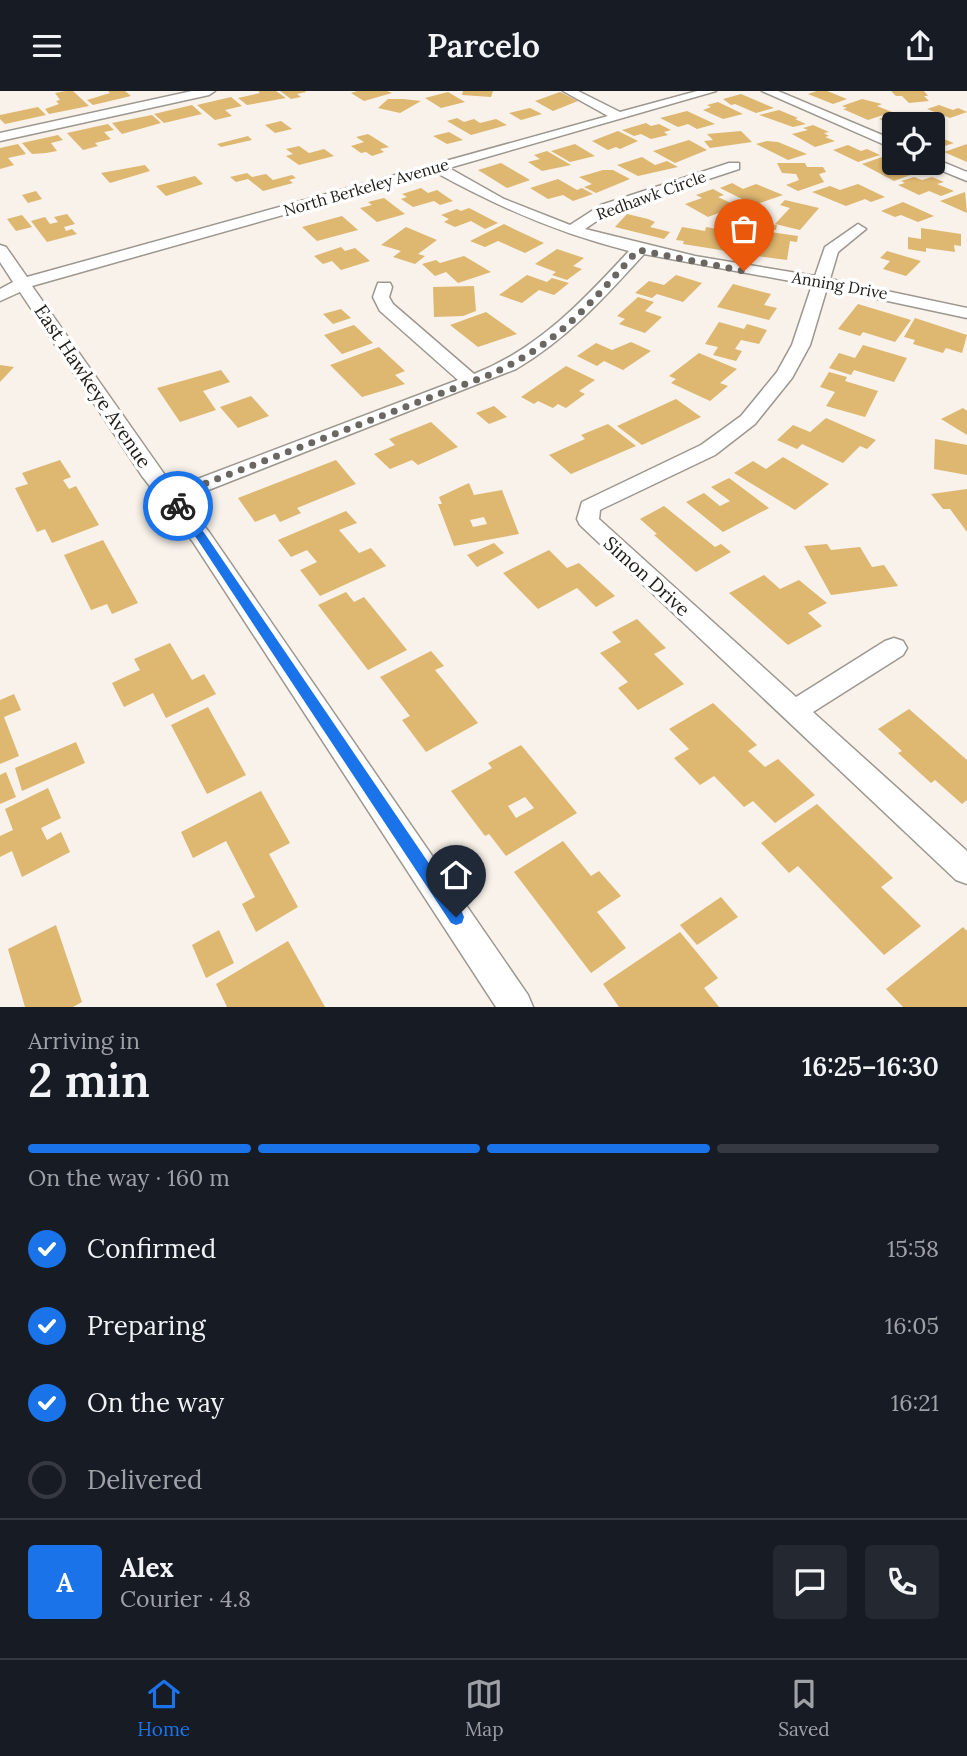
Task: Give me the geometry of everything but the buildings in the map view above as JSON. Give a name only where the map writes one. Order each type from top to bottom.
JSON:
[{"type":"street","points":[[0,137],[209,91]]},
{"type":"street","points":[[569,91],[618,116]]},
{"type":"street","points":[[768,91],[882,140]]},
{"type":"street","name":"North Berkeley Avenue","points":[[0,296],[12,283],[702,92]]},
{"type":"street","name":"Redhawk Circle","points":[[571,232],[606,208],[734,166]]},
{"type":"street","name":"Anning Drive","points":[[436,167],[493,200],[571,232],[714,266],[879,291],[967,313]]},
{"type":"street","points":[[945,167],[967,177]]},
{"type":"street","points":[[819,281],[831,250],[858,229]]},
{"type":"street","name":"East Hawkeye Avenue","points":[[0,250],[12,283],[144,464],[201,537],[516,1007]]},
{"type":"street","points":[[170,497],[471,382],[518,361],[556,337],[638,250]]},
{"type":"street","name":"Simon Drive","points":[[819,281],[812,316],[802,345],[785,374],[748,420],[719,444],[596,503],[588,513],[591,525],[967,870]]},
{"type":"street","points":[[384,287],[381,297],[386,307],[471,382]]},
{"type":"street","points":[[794,711],[894,648]]},
{"type":"way so far","points":[[178,506],[170,497],[484,377],[526,357],[566,328],[638,250],[744,271]]},
{"type":"route","points":[[178,506],[456,917]]}]
